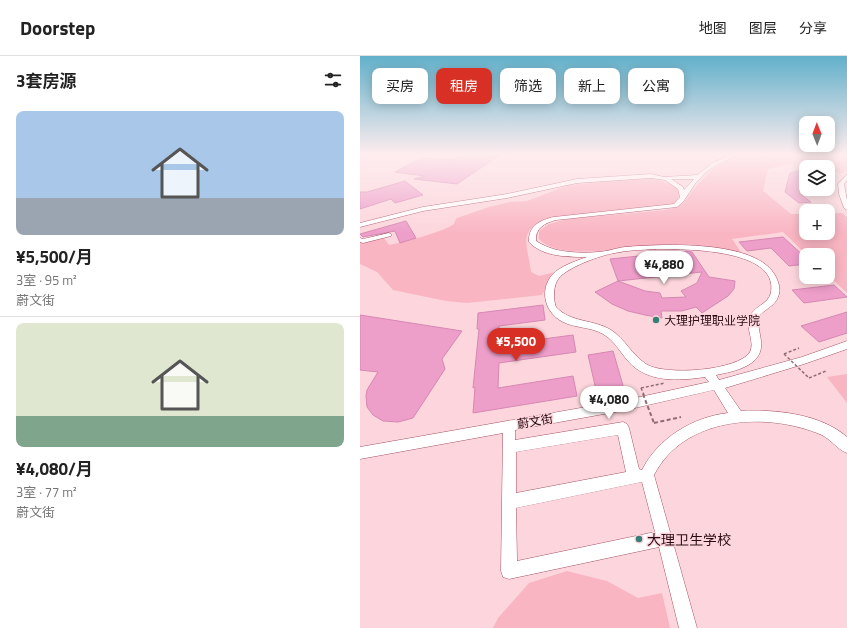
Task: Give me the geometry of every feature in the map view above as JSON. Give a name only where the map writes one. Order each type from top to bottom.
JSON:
[{"type":"street","points":[[360,225],[423,209],[514,195],[581,181]]},
{"type":"street","points":[[667,181],[678,186],[683,197]]},
{"type":"street","points":[[604,253],[565,270],[555,278],[549,298],[550,305],[554,311],[576,324],[605,331],[614,337],[636,363],[655,373],[670,375],[708,372],[733,367],[745,362],[754,355],[757,348],[753,321],[755,315],[773,300],[776,295],[775,280],[768,270],[750,259],[713,249],[655,247],[604,253],[568,254],[546,250],[533,242],[532,234],[535,229],[542,223],[556,218],[675,206],[695,181]]},
{"type":"street","points":[[844,181],[841,184],[842,194],[847,208]]},
{"type":"street","points":[[360,240],[363,241],[389,235]]},
{"type":"street","name":"蔚文街","points":[[360,453],[605,409],[782,368],[847,345]]},
{"type":"street","points":[[708,372],[738,417]]},
{"type":"street","points":[[510,502],[640,476],[674,441],[708,424],[738,417],[770,418],[810,425],[833,433],[847,447]]},
{"type":"street","points":[[509,426],[509,571],[664,538]]},
{"type":"street","points":[[510,447],[623,428],[664,538],[688,628]]},
{"type":"path","points":[[799,348],[784,354],[809,378],[826,371]]},
{"type":"path","points":[[668,382],[641,388],[654,423],[681,417]]},
{"type":"shaded area","points":[[616,181],[660,181],[674,186],[679,195],[675,202],[666,206],[548,218],[531,228],[526,240],[531,272],[539,276],[555,272],[542,295],[467,303],[446,301],[393,290],[377,272],[360,264],[360,241],[383,237],[389,245],[395,244],[442,230],[454,224],[457,218],[489,207],[510,202],[527,201],[569,185]]},
{"type":"shaded area","points":[[701,181],[765,181],[763,191],[791,214],[799,214],[799,240],[835,240],[835,213],[842,213],[847,217],[847,293],[835,282],[835,248],[800,248],[783,232],[732,239],[741,252],[701,245],[677,244],[584,252],[565,250],[550,246],[539,239],[539,231],[549,224],[567,219],[666,210],[678,207]]},
{"type":"shaded area","points":[[847,374],[847,403],[827,377]]},
{"type":"shaded area","points":[[567,571],[607,581],[638,598],[662,593],[670,628],[493,628],[498,618],[529,583]]},
{"type":"building","points":[[405,181],[423,195],[395,203],[391,199],[360,209],[360,192],[367,192]]},
{"type":"building","points":[[429,181],[462,181],[457,184]]},
{"type":"building","points":[[788,181],[799,181],[799,196],[803,196],[811,202],[799,203],[785,192]]},
{"type":"building","points":[[406,221],[416,238],[400,243],[395,231],[363,237],[360,234]]},
{"type":"building","points":[[783,237],[799,252],[799,265],[789,266],[771,248],[747,251],[739,242]]},
{"type":"building","points":[[687,251],[692,252],[709,277],[735,281],[734,289],[728,296],[702,313],[696,307],[682,311],[661,311],[662,318],[628,311],[612,304],[595,292],[618,281],[610,259]],"holes":[[[702,272],[697,283],[681,291],[686,297],[662,298],[660,293],[645,291],[618,281]]]},
{"type":"building","points":[[834,285],[847,297],[804,303],[792,290]]},
{"type":"building","points":[[543,305],[545,320],[499,326],[498,345],[573,335],[576,352],[499,363],[498,388],[573,376],[577,396],[473,413],[475,387],[473,388],[479,329],[477,329],[478,313]]},
{"type":"building","points":[[847,312],[847,333],[819,342],[801,326]]},
{"type":"building","points":[[360,315],[462,331],[442,359],[445,369],[413,418],[398,422],[383,421],[373,415],[367,407],[367,390],[378,372],[360,370]]},
{"type":"building","points":[[613,351],[624,389],[597,394],[588,355]]},
{"type":"place","name":"大理护理职业学院","points":[[656,320]]},
{"type":"place","name":"大理卫生学校","points":[[639,539]]}]
